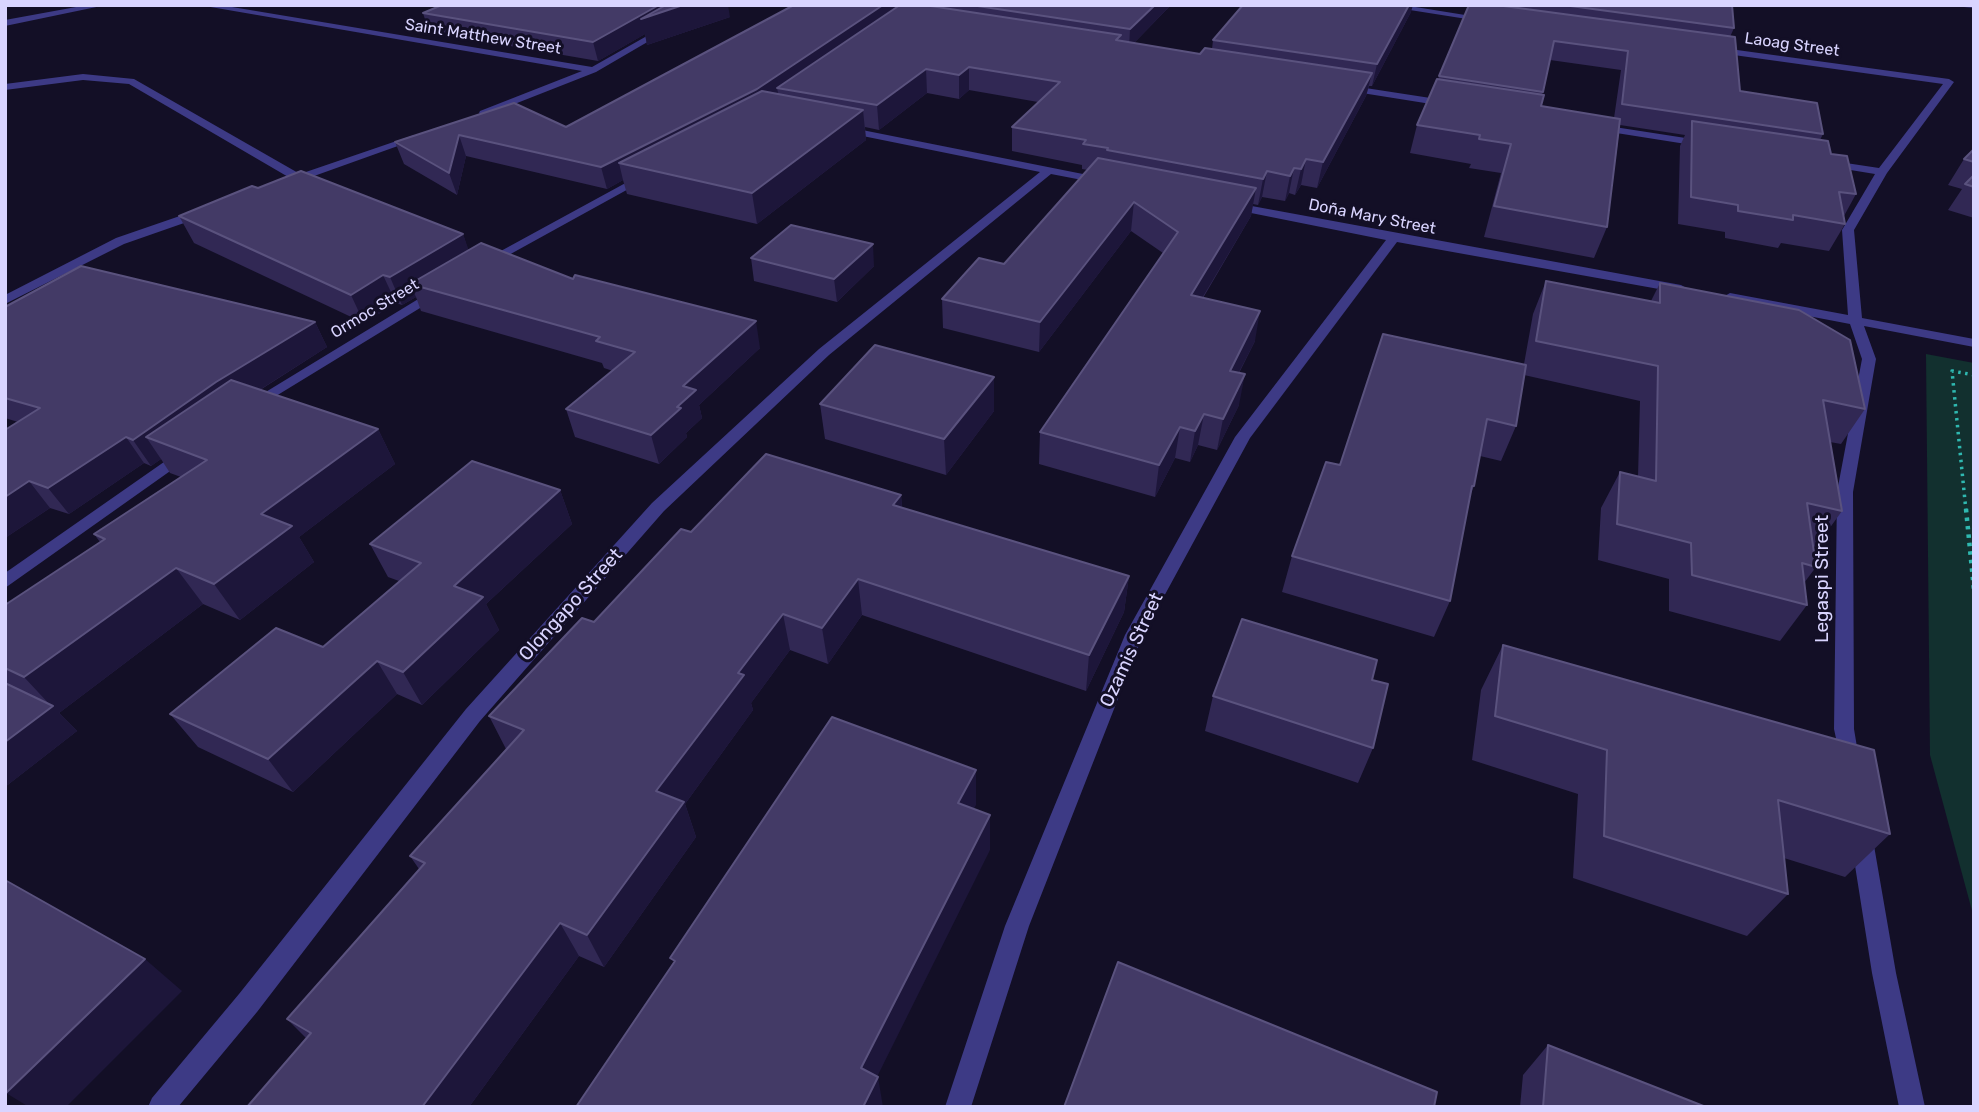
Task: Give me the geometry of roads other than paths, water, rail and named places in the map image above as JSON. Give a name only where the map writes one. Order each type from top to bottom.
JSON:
[{"type":"street","points":[[5,23],[102,5]]},
{"type":"street","name":"Saint Matthew Street","points":[[203,5],[593,70]]},
{"type":"street","points":[[1382,5],[1493,20]]},
{"type":"street","points":[[1967,5],[1974,6]]},
{"type":"street","points":[[475,117],[593,70],[673,25]]},
{"type":"street","name":"Laoag Street","points":[[1700,48],[1949,82]]},
{"type":"street","points":[[5,87],[83,77],[111,77],[131,81],[298,178]]},
{"type":"street","name":"Legaspi Street","points":[[1853,783],[1844,729],[1844,492],[1869,359],[1855,319],[1848,230],[1882,172],[1949,82]]},
{"type":"street","points":[[1340,87],[1462,106]]},
{"type":"street","points":[[1584,125],[1720,147]]},
{"type":"street","points":[[833,127],[1116,183]]},
{"type":"street","points":[[273,187],[427,134]]},
{"type":"street","points":[[1815,162],[1882,172]]},
{"type":"street","points":[[473,270],[663,167]]},
{"type":"street","name":"Olongapo Street","points":[[161,1107],[248,1003],[473,715],[658,507],[824,352],[1049,170]]},
{"type":"street","name":"Doña Mary Street","points":[[1222,204],[1394,238],[1692,290]]},
{"type":"street","points":[[5,300],[120,241],[209,210]]},
{"type":"street","name":"Ozamis Street","points":[[958,1107],[1017,926],[1134,635],[1243,437],[1394,238]]},
{"type":"street","name":"Ormoc Street","points":[[244,410],[450,284]]},
{"type":"street","points":[[1719,295],[1974,343]]},
{"type":"street","points":[[5,582],[199,442]]},
{"type":"street","points":[[1857,811],[1884,973],[1912,1107]]}]
